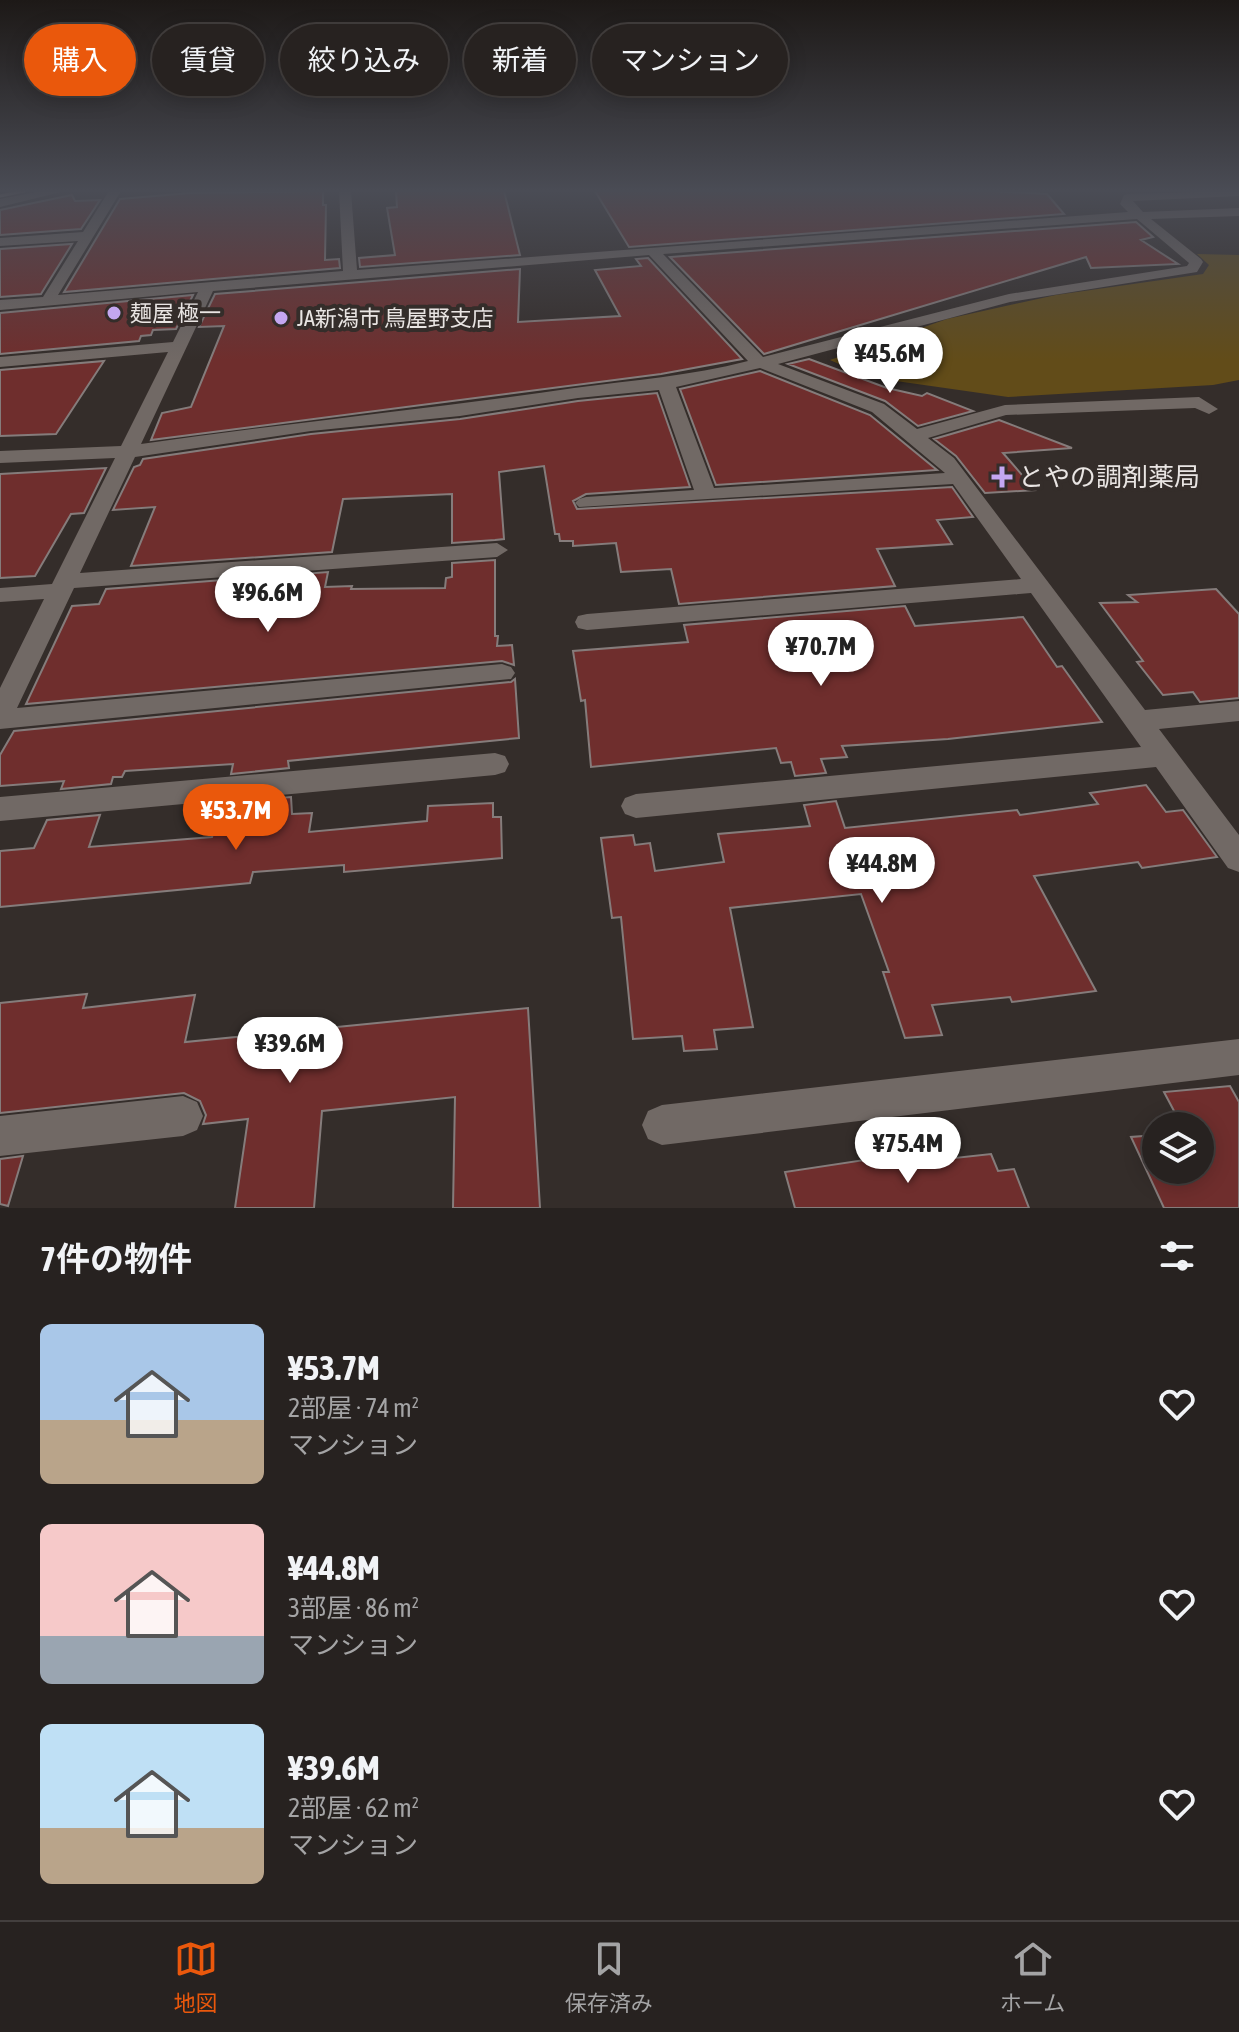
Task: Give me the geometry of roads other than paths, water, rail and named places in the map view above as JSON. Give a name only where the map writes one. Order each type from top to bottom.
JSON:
[{"type":"street","points":[[48,300],[81,247]]},
{"type":"street","points":[[348,247],[350,273]]},
{"type":"street","points":[[0,305],[350,273],[700,247]]},
{"type":"street","points":[[0,457],[129,452],[311,425],[460,411],[666,384],[1009,298],[1192,269],[1196,262],[1178,247]]},
{"type":"street","points":[[652,251],[758,362],[878,408],[947,462],[1239,859]]},
{"type":"street","points":[[0,717],[207,288]]},
{"type":"street","points":[[0,362],[179,346]]},
{"type":"street","points":[[666,384],[706,495]]},
{"type":"street","points":[[916,435],[1005,410],[1199,402],[1209,409]]},
{"type":"street","points":[[586,503],[959,478]]},
{"type":"street","points":[[0,595],[63,586],[497,550]]},
{"type":"street","points":[[587,622],[1037,585]]},
{"type":"street","points":[[0,717],[502,673]]},
{"type":"street","points":[[1138,721],[1239,711]]},
{"type":"street","points":[[636,806],[1163,756]]},
{"type":"street","points":[[0,809],[495,764]]},
{"type":"street","points":[[662,1125],[1239,1057]]},
{"type":"street","points":[[0,1136],[183,1116]]},
{"type":"place","name":"麺屋 極一","points":[[114,313]]},
{"type":"place","name":"JA新潟市 鳥屋野支店","points":[[281,318]]},
{"type":"place","name":"とやの調剤薬局","points":[[1002,477]]}]
